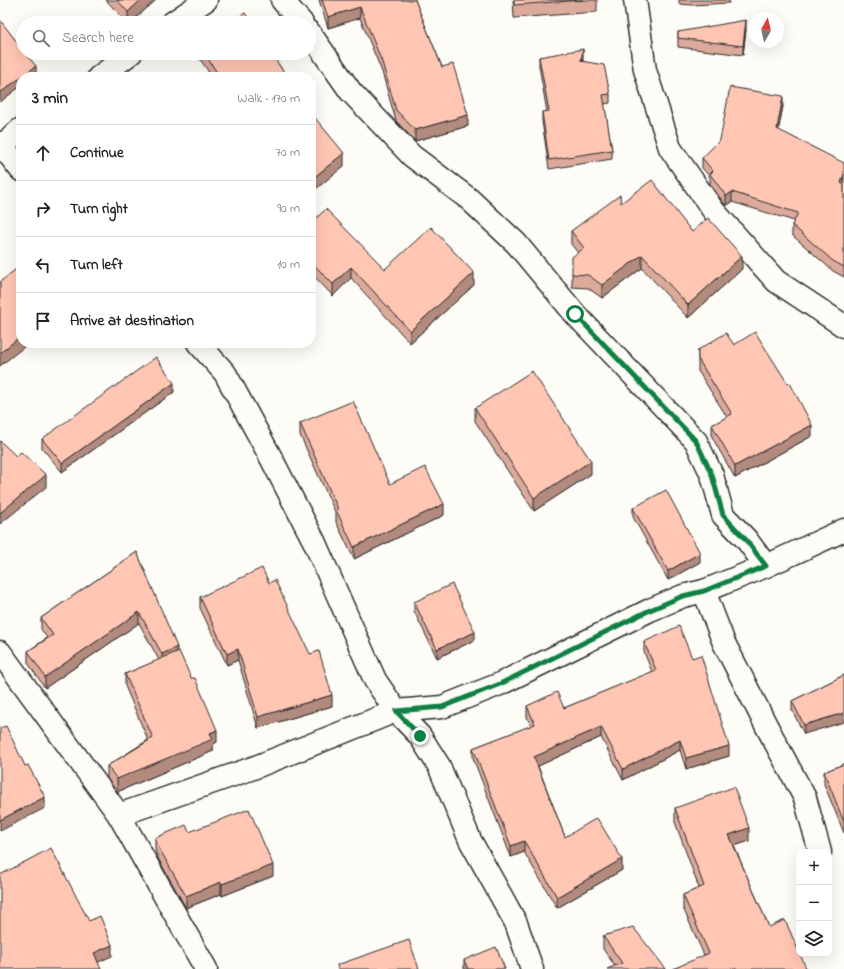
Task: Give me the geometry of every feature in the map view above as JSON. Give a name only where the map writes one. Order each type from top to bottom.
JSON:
[{"type":"street","points":[[182,16],[206,0]]},
{"type":"street","points":[[282,0],[296,16]]},
{"type":"street","points":[[635,0],[645,70],[670,148],[712,210],[776,281],[844,326]]},
{"type":"street","points":[[316,42],[352,92],[412,156],[468,199],[516,243],[575,314],[696,441],[712,475],[723,515],[746,540],[766,566]]},
{"type":"street","points":[[106,72],[122,60]]},
{"type":"street","points":[[16,133],[1,144],[16,164]]},
{"type":"street","points":[[202,348],[225,373],[266,448],[314,541],[375,680],[396,711],[420,736],[439,766],[470,840],[516,923],[532,969]]},
{"type":"street","points":[[119,815],[253,768],[396,711],[442,707],[500,684],[650,610],[683,596],[704,591],[766,566],[844,530]]},
{"type":"street","points":[[704,591],[724,643],[767,727],[806,798],[819,849]]},
{"type":"street","points":[[0,652],[119,815],[206,969]]},
{"type":"building","points":[[117,0],[141,0],[128,12]]},
{"type":"building","points":[[322,0],[415,0],[442,67],[453,64],[468,115],[415,130],[396,110],[382,62],[360,7],[328,17]]},
{"type":"building","points":[[514,0],[583,0],[514,5]]},
{"type":"building","points":[[0,20],[16,41],[16,60],[31,60],[36,66],[28,72],[16,72],[16,81],[0,93]]},
{"type":"building","points":[[746,20],[743,46],[678,38],[678,32]]},
{"type":"building","points":[[583,49],[581,61],[604,65],[610,94],[603,95],[612,150],[549,160],[542,112],[549,111],[539,57]]},
{"type":"building","points":[[209,60],[276,60],[284,72],[217,72]]},
{"type":"building","points":[[730,87],[783,96],[777,129],[844,163],[844,174],[841,183],[844,185],[844,267],[833,261],[792,225],[798,213],[732,192],[726,196],[710,174],[713,171],[702,158],[720,140]]},
{"type":"building","points":[[316,119],[344,153],[316,176]]},
{"type":"building","points":[[652,180],[692,232],[708,218],[742,256],[688,305],[642,255],[602,285],[588,275],[572,274],[572,257],[584,248],[571,231],[620,195],[621,203]]},
{"type":"building","points":[[326,209],[385,269],[431,227],[474,273],[410,331],[351,267],[333,284],[316,267],[316,218]]},
{"type":"building","points":[[16,269],[16,340],[0,353],[0,282]]},
{"type":"building","points":[[755,332],[788,384],[790,383],[812,425],[735,466],[712,425],[732,414],[698,359],[698,350],[726,333],[734,345]]},
{"type":"building","points":[[156,357],[174,383],[62,463],[42,439]]},
{"type":"building","points":[[532,371],[591,461],[534,498],[475,408]]},
{"type":"building","points":[[353,401],[390,484],[425,467],[444,504],[354,547],[336,510],[338,509],[300,423]]},
{"type":"building","points":[[0,441],[16,456],[21,452],[46,475],[0,513]]},
{"type":"building","points":[[666,490],[700,553],[668,571],[633,508]]},
{"type":"building","points":[[137,552],[177,647],[162,654],[139,612],[45,677],[28,651],[53,635],[41,618]]},
{"type":"building","points":[[262,568],[269,583],[275,580],[310,654],[319,651],[332,695],[258,717],[238,649],[227,654],[200,597]]},
{"type":"building","points":[[452,584],[475,632],[437,649],[414,602]]},
{"type":"building","points":[[679,626],[692,658],[701,655],[729,746],[686,758],[680,740],[623,769],[601,727],[534,757],[565,837],[597,818],[622,859],[557,897],[524,841],[511,846],[473,748],[535,724],[527,706],[557,692],[564,708],[656,670],[644,642]]},
{"type":"building","points":[[179,651],[191,678],[195,678],[217,730],[210,733],[213,739],[117,779],[107,766],[153,738],[125,674]]},
{"type":"building","points":[[844,675],[844,713],[804,725],[792,701]]},
{"type":"building","points":[[6,726],[25,766],[28,765],[45,797],[0,820],[0,728]]},
{"type":"building","points":[[844,764],[844,822],[824,772]]},
{"type":"building","points":[[734,787],[749,828],[729,835],[769,927],[785,920],[796,945],[796,957],[801,957],[806,968],[805,969],[673,969],[709,953],[683,895],[704,886],[675,808]]},
{"type":"building","points":[[249,809],[273,865],[222,884],[221,882],[186,896],[155,838],[186,825],[189,832]]},
{"type":"building","points":[[51,848],[89,921],[100,916],[112,945],[94,953],[101,969],[0,969],[0,875]]},
{"type":"building","points":[[633,927],[666,969],[607,969],[622,963],[603,936]]},
{"type":"building","points":[[409,940],[419,969],[338,969],[337,965]]},
{"type":"building","points":[[496,947],[505,969],[468,969],[464,960]]},
{"type":"route","points":[[420,736],[396,711],[442,707],[500,684],[650,610],[683,596],[704,591],[766,566],[746,540],[723,515],[712,475],[696,441],[575,314]]}]
